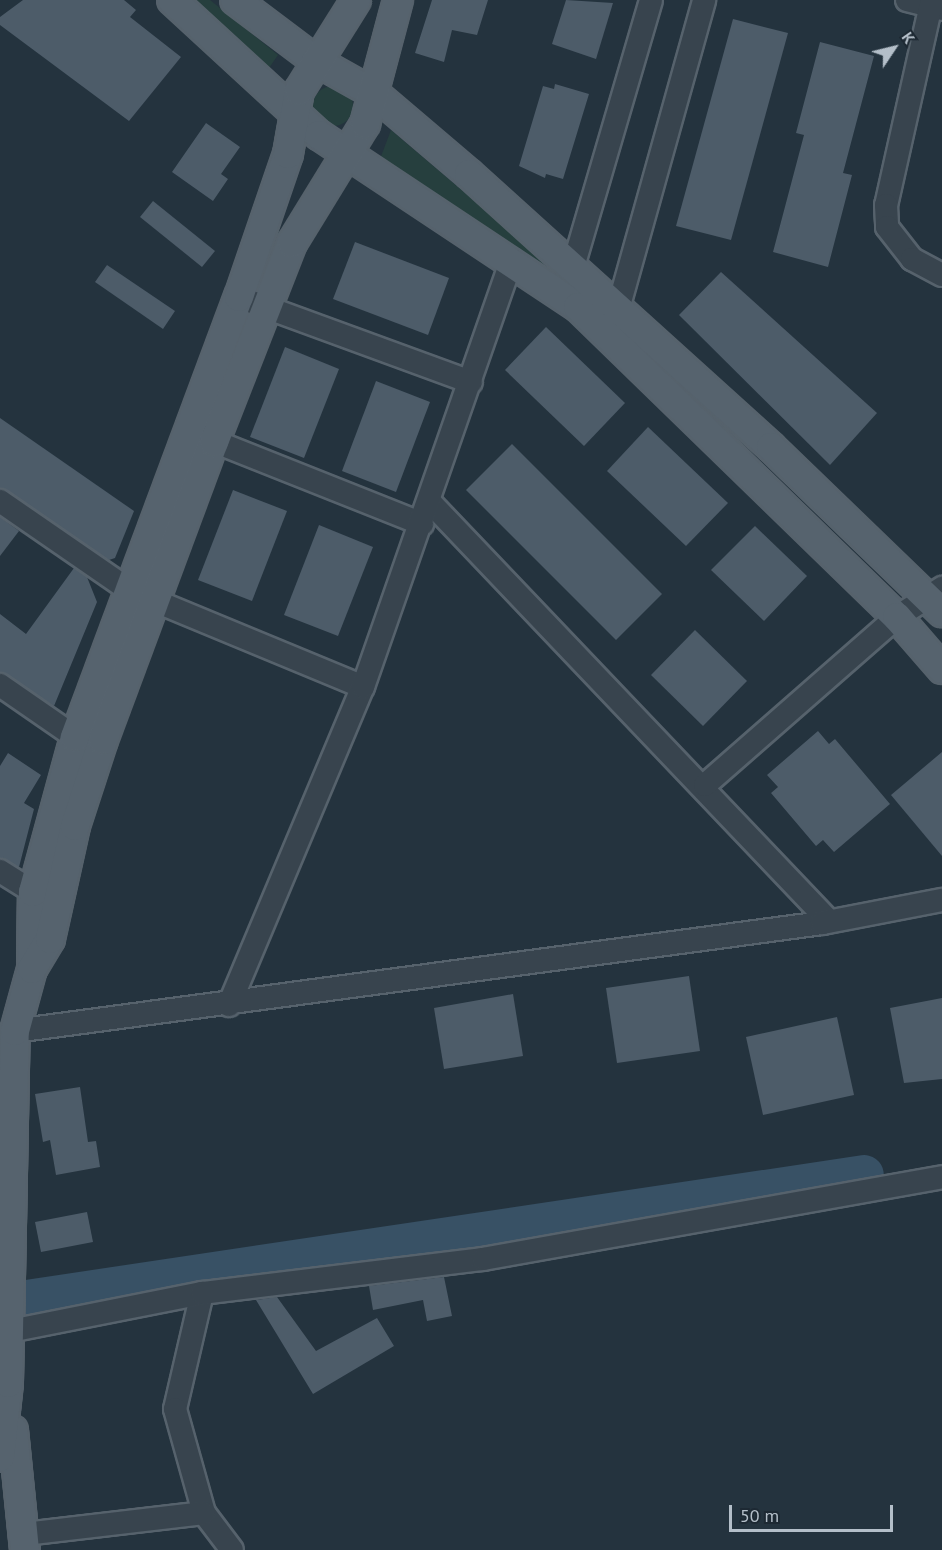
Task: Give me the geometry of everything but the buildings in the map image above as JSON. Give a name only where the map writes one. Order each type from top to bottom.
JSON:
[{"type":"main road","points":[[172,0],[293,113],[578,307],[897,617],[942,669]]},
{"type":"main road","points":[[236,0],[316,62],[375,94],[573,267],[938,600]]},
{"type":"main road","points":[[25,1542],[4,1332],[5,1138],[10,1043],[32,969],[50,939],[75,826],[189,431],[239,297],[288,154],[293,113],[316,62],[356,0]]},
{"type":"main road","points":[[32,969],[33,892],[75,737],[214,442],[292,243],[350,152],[375,94],[398,0]]},
{"type":"main road","points":[[0,1457],[8,1383]]},
{"type":"street","points":[[573,267],[651,0]]},
{"type":"street","points":[[618,309],[704,0]]},
{"type":"street","points":[[907,0],[935,5],[886,205],[887,227],[912,259],[942,275]]},
{"type":"street","points":[[229,1005],[363,687],[430,502],[512,260]]},
{"type":"street","points":[[239,297],[471,382]]},
{"type":"street","points":[[189,431],[422,524]]},
{"type":"street","points":[[0,501],[142,595],[363,687]]},
{"type":"street","points":[[430,502],[705,785],[829,921]]},
{"type":"street","points":[[705,785],[897,617],[938,600]]},
{"type":"street","points":[[0,685],[75,737]]},
{"type":"street","points":[[0,871],[33,892]]},
{"type":"street","points":[[10,1043],[229,1005],[829,921],[942,900]]},
{"type":"street","points":[[4,1332],[202,1293],[483,1259],[942,1177]]},
{"type":"street","points":[[202,1293],[175,1409],[204,1513],[232,1550]]},
{"type":"street","points":[[25,1542],[204,1513]]},
{"type":"green space","points":[[187,0],[210,0],[278,55],[267,71]]},
{"type":"green space","points":[[333,86],[341,87],[347,92],[352,98],[352,114],[347,120],[341,125],[333,126],[325,125],[319,120],[314,114],[313,106],[314,98],[319,92],[325,87]]},
{"type":"green space","points":[[391,130],[549,264],[542,269],[380,159]]},
{"type":"waterway","points":[[26,1299],[864,1174]]}]
